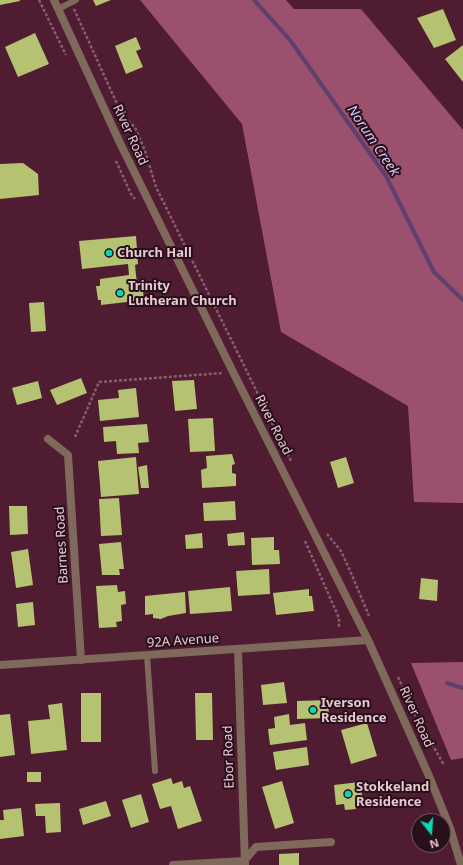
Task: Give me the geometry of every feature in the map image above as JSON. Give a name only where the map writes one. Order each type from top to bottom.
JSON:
[{"type":"street","name":"River Road","points":[[54,0],[120,143],[368,640],[429,776],[450,828],[461,865]]},
{"type":"street","name":"Barnes Road","points":[[48,439],[68,455],[81,660]]},
{"type":"street","name":"92A Avenue","points":[[0,665],[368,640]]},
{"type":"street","name":"Ebor Road","points":[[238,649],[244,863]]},
{"type":"street","points":[[173,865],[244,863],[256,846],[331,842]]},
{"type":"lane","points":[[58,9],[74,1]]},
{"type":"lane","points":[[147,655],[155,771]]},
{"type":"path","points":[[74,1],[123,117],[135,127],[145,151],[156,187],[292,463]]},
{"type":"path","points":[[75,437],[99,382],[233,372]]},
{"type":"path","points":[[325,531],[341,551],[370,618]]},
{"type":"path","points":[[398,676],[416,716],[444,765]]},
{"type":"shaded area","points":[[140,0],[286,0],[294,9],[361,9],[463,130],[463,503],[414,502],[408,406],[281,332],[242,124]]},
{"type":"shaded area","points":[[463,662],[463,758],[451,760],[411,663]]},
{"type":"building","points":[[0,0],[20,0],[20,1],[0,5]]},
{"type":"building","points":[[93,0],[111,0],[96,6]]},
{"type":"building","points":[[443,9],[456,40],[434,48],[417,18]]},
{"type":"building","points":[[35,33],[49,64],[18,77],[5,47]]},
{"type":"building","points":[[136,37],[141,49],[136,51],[143,67],[126,74],[115,46]]},
{"type":"building","points":[[463,45],[463,82],[445,59]]},
{"type":"building","points":[[23,163],[38,174],[39,195],[0,199],[0,164]]},
{"type":"building","points":[[136,236],[138,264],[135,265],[136,275],[137,282],[142,282],[144,300],[101,305],[101,300],[98,300],[96,286],[100,286],[100,279],[129,275],[128,264],[82,269],[79,241]]},
{"type":"building","points":[[44,302],[46,331],[31,332],[29,303]]},
{"type":"building","points":[[81,378],[87,393],[57,405],[50,390]]},
{"type":"building","points":[[194,380],[197,409],[175,411],[172,381]]},
{"type":"building","points":[[38,381],[42,398],[17,405],[12,388]]},
{"type":"building","points":[[136,388],[139,417],[100,421],[98,400],[119,398],[118,390]]},
{"type":"building","points":[[213,418],[215,451],[190,452],[188,419]]},
{"type":"building","points":[[147,424],[149,442],[138,443],[139,453],[117,454],[116,441],[104,442],[103,427]]},
{"type":"building","points":[[232,454],[235,464],[232,465],[232,473],[236,474],[236,486],[202,488],[201,470],[207,468],[206,456]]},
{"type":"building","points":[[136,457],[139,494],[101,497],[98,461]]},
{"type":"building","points":[[346,457],[354,483],[338,488],[330,462]]},
{"type":"building","points":[[147,465],[149,488],[141,488],[138,467]]},
{"type":"building","points":[[119,498],[122,535],[101,536],[99,499]]},
{"type":"building","points":[[235,501],[236,520],[204,521],[203,503]]},
{"type":"building","points":[[9,506],[27,506],[28,534],[10,535]]},
{"type":"building","points":[[244,532],[245,545],[228,546],[227,534]]},
{"type":"building","points":[[202,533],[203,548],[186,549],[185,535]]},
{"type":"building","points":[[274,537],[274,550],[279,550],[280,564],[252,565],[251,538]]},
{"type":"building","points":[[121,542],[124,569],[119,569],[120,575],[102,575],[99,544]]},
{"type":"building","points":[[28,549],[33,585],[16,588],[11,552]]},
{"type":"building","points":[[269,569],[270,594],[238,596],[236,571]]},
{"type":"building","points":[[421,578],[438,580],[437,601],[419,599]]},
{"type":"building","points":[[117,585],[118,592],[125,591],[126,604],[121,605],[122,621],[116,622],[117,627],[99,628],[96,586]]},
{"type":"building","points":[[230,587],[232,611],[190,614],[188,591]]},
{"type":"building","points":[[309,589],[309,596],[312,596],[314,611],[276,615],[273,593]]},
{"type":"building","points":[[185,592],[186,613],[168,616],[161,619],[153,618],[153,614],[145,615],[145,596]]},
{"type":"building","points":[[33,602],[35,625],[18,627],[16,604]]},
{"type":"building","points":[[284,682],[287,703],[263,705],[261,685]]},
{"type":"building","points":[[81,693],[101,693],[101,742],[81,742]]},
{"type":"building","points":[[195,693],[212,693],[213,740],[196,740]]},
{"type":"building","name":"Iverson Residence","points":[[328,700],[329,718],[297,719],[297,701]]},
{"type":"building","points":[[62,703],[67,750],[31,754],[28,721],[50,719],[48,705]]},
{"type":"building","points":[[10,714],[15,755],[0,757],[0,715]]},
{"type":"building","points":[[289,714],[290,725],[305,723],[307,740],[270,745],[268,729],[275,728],[274,717]]},
{"type":"building","points":[[367,723],[377,756],[351,764],[341,730]]},
{"type":"building","points":[[307,747],[309,765],[276,770],[273,752]]},
{"type":"building","points":[[27,772],[41,772],[41,782],[27,782]]},
{"type":"building","points":[[171,778],[173,784],[182,781],[184,788],[190,786],[202,821],[178,829],[171,806],[160,809],[152,784]]},
{"type":"building","points":[[282,781],[294,823],[275,829],[262,787]]},
{"type":"building","name":"Stokkeland Residence","points":[[360,782],[363,802],[355,803],[356,809],[345,810],[344,804],[336,805],[334,785]]},
{"type":"building","points":[[141,794],[149,822],[131,828],[122,800]]},
{"type":"building","points":[[106,801],[111,816],[83,825],[79,809]]},
{"type":"building","points":[[60,803],[61,832],[46,833],[45,816],[36,816],[35,804]]},
{"type":"building","points":[[21,808],[24,836],[0,839],[0,820],[4,820],[3,810]]},
{"type":"building","points":[[299,853],[299,865],[279,865],[279,854]]},
{"type":"waterway","name":"Norum Creek","points":[[254,0],[290,40],[386,176],[434,272],[463,300]]},
{"type":"waterway","points":[[447,683],[463,688]]},
{"type":"place","name":"Church Hall","points":[[109,253]]},
{"type":"place","name":"Trinity Lutheran Church","points":[[120,293]]},
{"type":"place","name":"Iverson Residence","points":[[313,710]]},
{"type":"place","name":"Stokkeland Residence","points":[[348,794]]}]
